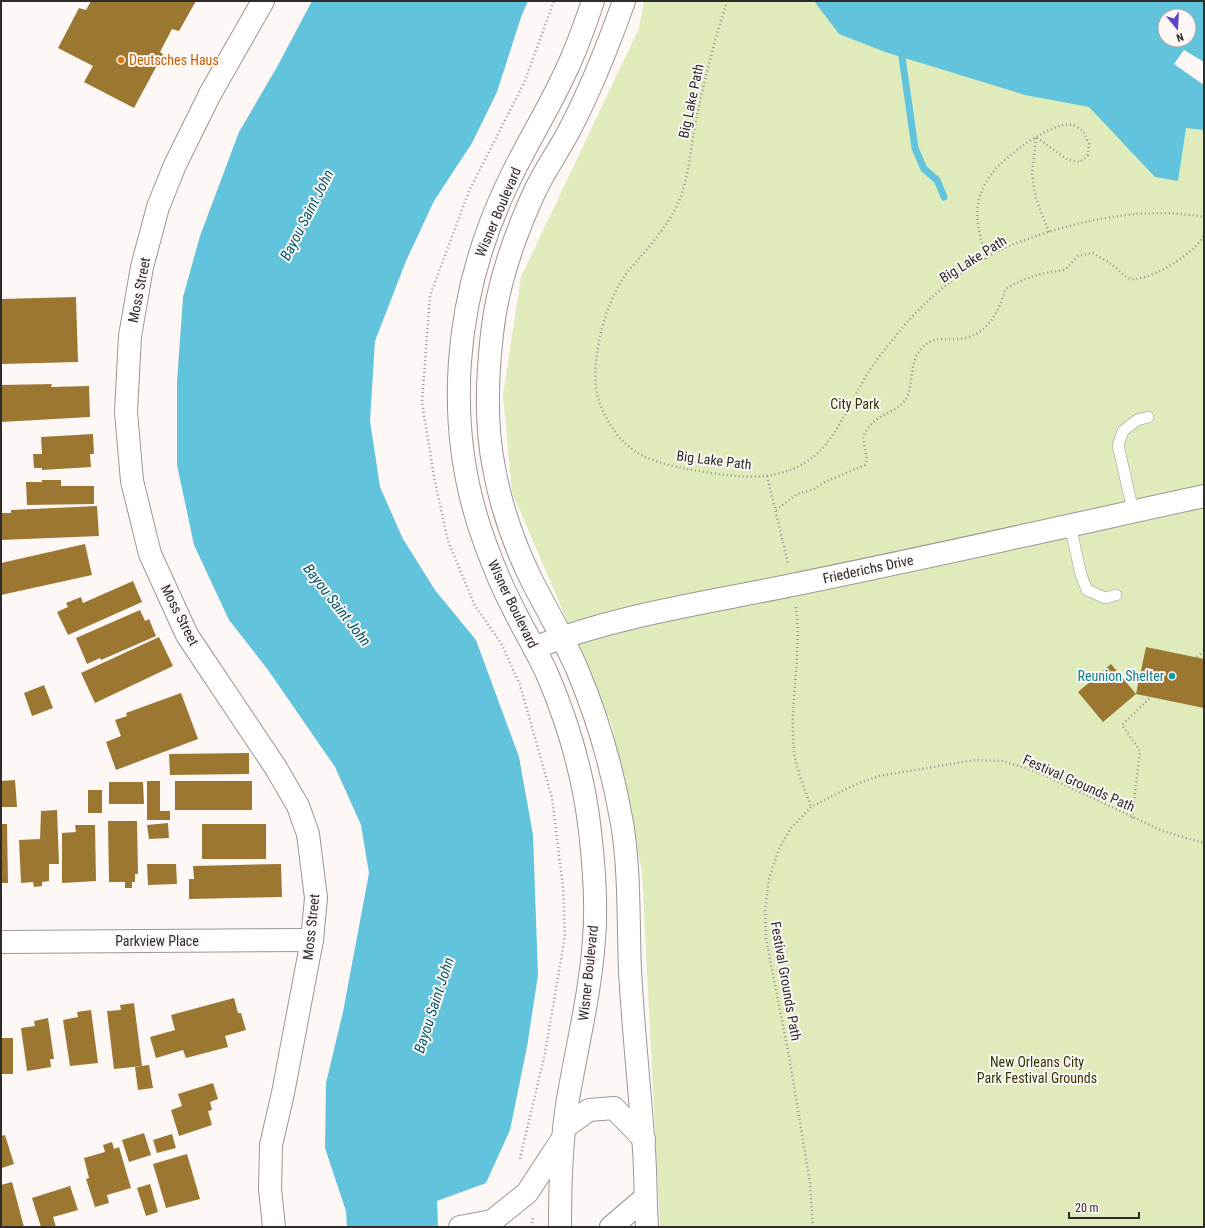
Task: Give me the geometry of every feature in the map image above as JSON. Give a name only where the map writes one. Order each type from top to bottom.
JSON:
[{"type":"street","name":"Moss Street","points":[[263,1],[174,165],[158,207],[142,267],[130,336],[126,412],[132,481],[150,554],[187,634],[276,768],[298,806],[308,834],[316,898],[312,940],[283,1094],[271,1144],[270,1189],[274,1227]]},
{"type":"street","name":"Wisner Boulevard","points":[[560,1227],[564,1132],[590,988],[595,936],[593,875],[586,799],[564,717],[548,676],[494,567],[479,527],[468,485],[461,443],[458,401],[464,313],[474,272],[489,226],[507,185],[565,73],[593,1]]},
{"type":"street","name":"Wisner Boulevard","points":[[624,1],[595,78],[568,132],[536,190],[515,236],[500,288],[492,330],[488,380],[488,426],[493,467],[504,509],[517,548],[576,667],[601,735],[622,824],[629,902],[633,1025],[644,1139],[647,1227]]},
{"type":"street","name":"Friederichs Drive","points":[[534,648],[561,637],[614,622],[793,585],[1204,496]]},
{"type":"street","name":"Parkview Place","points":[[1,942],[312,940]]},
{"type":"street","points":[[460,1227],[492,1221],[527,1193],[564,1132],[589,1110],[614,1108],[644,1139]]},
{"type":"street","points":[[611,1227],[645,1198]]},
{"type":"lane","points":[[1133,511],[1118,445],[1123,431],[1137,420],[1148,417]]},
{"type":"lane","points":[[1070,525],[1081,575],[1087,590],[1105,598],[1116,595]]},
{"type":"path","name":"Big Lake Path","points":[[727,1],[715,39],[695,124],[683,190],[669,221],[623,277],[605,316],[598,349],[596,374],[599,400],[609,421],[624,443],[645,456],[674,466],[733,476],[767,476],[791,469],[811,458],[827,442],[862,382],[892,339],[922,306],[952,281],[986,259],[1009,246],[1049,232],[1090,221],[1122,215],[1155,213],[1204,217]]},
{"type":"path","points":[[986,259],[978,224],[980,196],[993,172],[1019,148],[1036,137],[1059,126],[1072,125],[1083,131],[1088,144],[1088,155],[1080,162],[1068,160],[1036,137]]},
{"type":"path","points":[[1036,137],[1032,174],[1036,200],[1049,232]]},
{"type":"path","points":[[776,510],[797,494],[814,489],[825,482],[865,465],[867,460],[863,437],[875,420],[899,406],[906,399],[915,362],[920,349],[930,342],[940,338],[959,339],[972,336],[986,327],[1000,307],[1005,290],[1021,280],[1040,273],[1066,270],[1078,256],[1093,253],[1129,278],[1139,278],[1159,271],[1179,260],[1202,240],[1204,234]]},
{"type":"path","points":[[767,476],[793,585],[798,624],[793,712],[794,752],[800,776],[811,806]]},
{"type":"path","points":[[1197,657],[1204,651]]},
{"type":"path","points":[[1132,818],[1140,751],[1122,725],[1151,697]]},
{"type":"path","name":"Festival Grounds Path","points":[[813,1227],[810,1183],[789,1056],[766,939],[765,910],[769,879],[779,850],[791,828],[811,806],[852,786],[879,776],[975,760],[1002,761],[1035,771],[1132,818],[1163,831],[1204,843]]},
{"type":"green space","name":"City Park","points":[[644,1],[1204,1],[1204,1227],[660,1227],[642,872],[612,726],[512,492],[503,395],[521,277],[639,28]]},
{"type":"water","name":"Bayou Saint John","points":[[312,1],[528,1],[521,17],[497,92],[472,143],[434,201],[406,261],[375,341],[370,421],[380,487],[403,539],[435,590],[476,640],[519,757],[533,835],[538,975],[527,1047],[510,1130],[486,1183],[437,1201],[438,1227],[347,1227],[346,1211],[325,1148],[326,1083],[343,1012],[369,873],[361,825],[335,767],[268,670],[229,620],[194,545],[177,465],[177,382],[183,297],[200,236],[239,132],[277,67]]},
{"type":"water","points":[[814,1],[1204,1],[1204,130],[1186,128],[1178,181],[1155,177],[1089,107],[1025,95],[885,52],[839,34]]},
{"type":"pier","points":[[1184,50],[1204,62],[1204,85],[1174,64]]},
{"type":"building","name":"Deutsches Haus","points":[[91,1],[196,1],[179,31],[172,29],[160,52],[163,54],[134,108],[84,82],[93,66],[58,48],[79,8],[86,10]]},
{"type":"building","points":[[76,297],[78,362],[1,364],[1,299]]},
{"type":"building","points":[[52,384],[51,387],[89,386],[90,417],[1,422],[1,385]]},
{"type":"building","points":[[93,434],[94,454],[90,454],[91,467],[42,470],[42,468],[34,468],[33,454],[42,454],[41,437]]},
{"type":"building","points":[[42,480],[61,480],[61,486],[94,486],[94,504],[27,505],[26,482],[42,482]]},
{"type":"building","points":[[97,506],[99,536],[1,540],[1,513],[11,513],[11,510]]},
{"type":"building","points":[[85,544],[92,575],[1,595],[1,563]]},
{"type":"building","points":[[133,581],[142,602],[68,635],[57,612],[68,607],[66,603],[81,597],[83,603]]},
{"type":"building","points":[[140,610],[145,621],[149,619],[156,636],[101,660],[100,658],[87,664],[76,638]]},
{"type":"building","points":[[159,637],[173,666],[95,703],[81,673]]},
{"type":"building","name":"Reunion Shelter","points":[[1146,647],[1204,659],[1204,708],[1136,694]]},
{"type":"building","points":[[1111,664],[1136,694],[1103,722],[1078,692]]},
{"type":"building","points":[[44,685],[53,708],[32,716],[24,693]]},
{"type":"building","points":[[181,693],[198,739],[116,770],[106,742],[121,736],[115,720],[127,716],[126,713]]},
{"type":"building","points":[[249,753],[249,774],[170,775],[169,754]]},
{"type":"building","points":[[15,780],[17,807],[2,807],[1,781]]},
{"type":"building","points":[[147,781],[160,781],[160,811],[170,811],[170,820],[147,820]]},
{"type":"building","points":[[175,781],[252,781],[252,810],[175,810]]},
{"type":"building","points":[[109,782],[143,782],[144,804],[109,804]]},
{"type":"building","points":[[88,790],[102,790],[102,813],[88,813]]},
{"type":"building","points":[[57,810],[59,864],[49,864],[49,881],[42,882],[42,886],[34,887],[33,882],[21,883],[19,840],[40,839],[41,811]]},
{"type":"building","points":[[108,821],[137,821],[138,874],[135,874],[135,882],[132,882],[132,888],[125,888],[125,882],[109,882]]},
{"type":"building","points":[[168,823],[169,838],[149,839],[147,825]]},
{"type":"building","points":[[1,824],[7,824],[8,883],[1,883]]},
{"type":"building","points":[[202,824],[266,824],[266,859],[202,859]]},
{"type":"building","points":[[75,825],[95,825],[96,881],[62,883],[62,833],[76,832]]},
{"type":"building","points":[[147,864],[176,864],[177,884],[148,885]]},
{"type":"building","points":[[281,864],[282,897],[189,899],[189,879],[194,879],[193,866]]},
{"type":"building","points":[[234,998],[238,1013],[241,1013],[246,1030],[225,1036],[228,1047],[186,1058],[183,1050],[156,1058],[150,1037],[175,1030],[171,1015]]},
{"type":"building","points":[[134,1003],[142,1066],[114,1069],[107,1011],[121,1010],[120,1005]]},
{"type":"building","points":[[91,1010],[98,1063],[70,1066],[63,1020],[78,1017],[77,1012]]},
{"type":"building","points":[[48,1018],[54,1059],[50,1059],[51,1067],[27,1071],[21,1028],[35,1026],[34,1021]]},
{"type":"building","points":[[1,1038],[13,1038],[13,1074],[1,1074]]},
{"type":"building","points":[[149,1065],[153,1088],[138,1090],[135,1067]]},
{"type":"building","points":[[213,1083],[218,1099],[210,1102],[212,1110],[208,1111],[212,1125],[179,1136],[171,1110],[182,1106],[178,1094]]},
{"type":"building","points":[[144,1133],[151,1155],[129,1162],[122,1140]]},
{"type":"building","points":[[172,1134],[176,1148],[157,1153],[153,1140]]},
{"type":"building","points":[[5,1135],[14,1164],[2,1168],[1,1136]]},
{"type":"building","points":[[112,1142],[114,1149],[119,1147],[131,1188],[107,1195],[109,1203],[95,1207],[86,1179],[89,1178],[84,1158],[105,1152],[103,1145]]},
{"type":"building","points":[[187,1154],[200,1199],[166,1208],[153,1164]]},
{"type":"building","points":[[12,1182],[24,1227],[1,1227],[1,1185]]},
{"type":"building","points":[[150,1184],[158,1212],[146,1216],[137,1188]]},
{"type":"building","points":[[70,1186],[78,1210],[53,1217],[56,1227],[41,1227],[32,1198]]},
{"type":"waterway","points":[[902,57],[915,148],[924,169],[937,180],[944,197]]},
{"type":"place","name":"Deutsches Haus","points":[[121,60]]},
{"type":"place","name":"Reunion Shelter","points":[[1172,676]]},
{"type":"park label","name":"New Orleans City Park Festival Grounds","points":[[1037,1070]]}]
